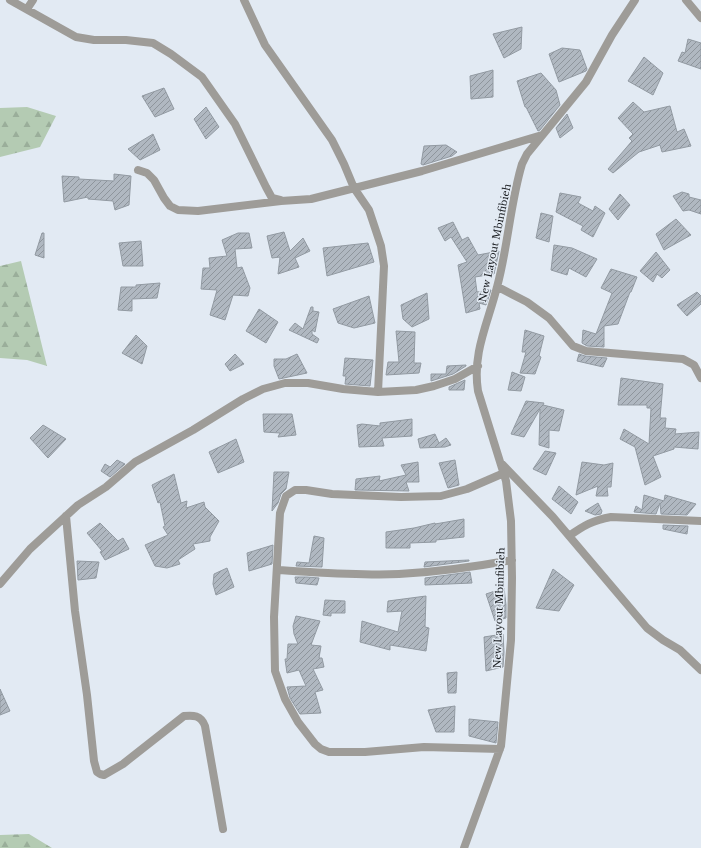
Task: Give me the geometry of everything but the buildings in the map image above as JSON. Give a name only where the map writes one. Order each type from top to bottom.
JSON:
[{"type":"street","points":[[10,0],[76,37],[94,40],[126,40],[153,43],[171,54],[202,78],[235,124],[259,175],[272,198],[281,200]]},
{"type":"street","points":[[27,9],[34,0]]},
{"type":"street","points":[[244,0],[265,44],[332,140],[354,188],[369,210],[381,246],[384,266],[378,392]]},
{"type":"street","name":"New Layout Mbinfibieh","points":[[464,848],[502,741],[510,640],[512,560],[506,481],[478,391],[477,381],[479,347],[498,287],[521,169],[527,154],[586,82],[612,35],[634,0]]},
{"type":"street","points":[[686,0],[701,18]]},
{"type":"street","points":[[138,170],[147,173],[154,180],[170,206],[178,210],[198,211],[281,200],[311,199],[422,172],[542,135]]},
{"type":"street","points":[[498,287],[528,302],[549,318],[573,346],[586,351],[683,359],[694,365],[701,378]]},
{"type":"street","points":[[0,584],[30,549],[78,505],[106,487],[135,462],[193,430],[242,398],[263,389],[285,383],[308,383],[342,389],[378,392],[416,390],[455,379],[478,366]]},
{"type":"street","points":[[500,462],[569,536],[647,628],[680,650],[701,670]]},
{"type":"street","points":[[500,749],[424,747],[365,752],[329,752],[321,749],[315,744],[298,722],[285,700],[275,671],[274,617],[280,513],[286,496],[295,490],[332,494],[401,497],[441,496],[467,489],[504,473]]},
{"type":"street","points":[[66,516],[75,611],[87,695],[94,761],[97,772],[104,775],[123,764],[184,716],[192,715],[199,717],[203,720],[205,726],[223,829]]},
{"type":"street","points":[[569,536],[588,523],[600,519],[701,521]]},
{"type":"street","points":[[276,570],[350,574],[398,574],[450,570],[512,560]]},
{"type":"green space","points":[[27,107],[56,116],[40,147],[0,157],[0,108]]},
{"type":"green space","points":[[21,261],[47,366],[27,360],[0,358],[0,266]]},
{"type":"green space","points":[[29,834],[52,848],[0,848],[0,835]]}]
